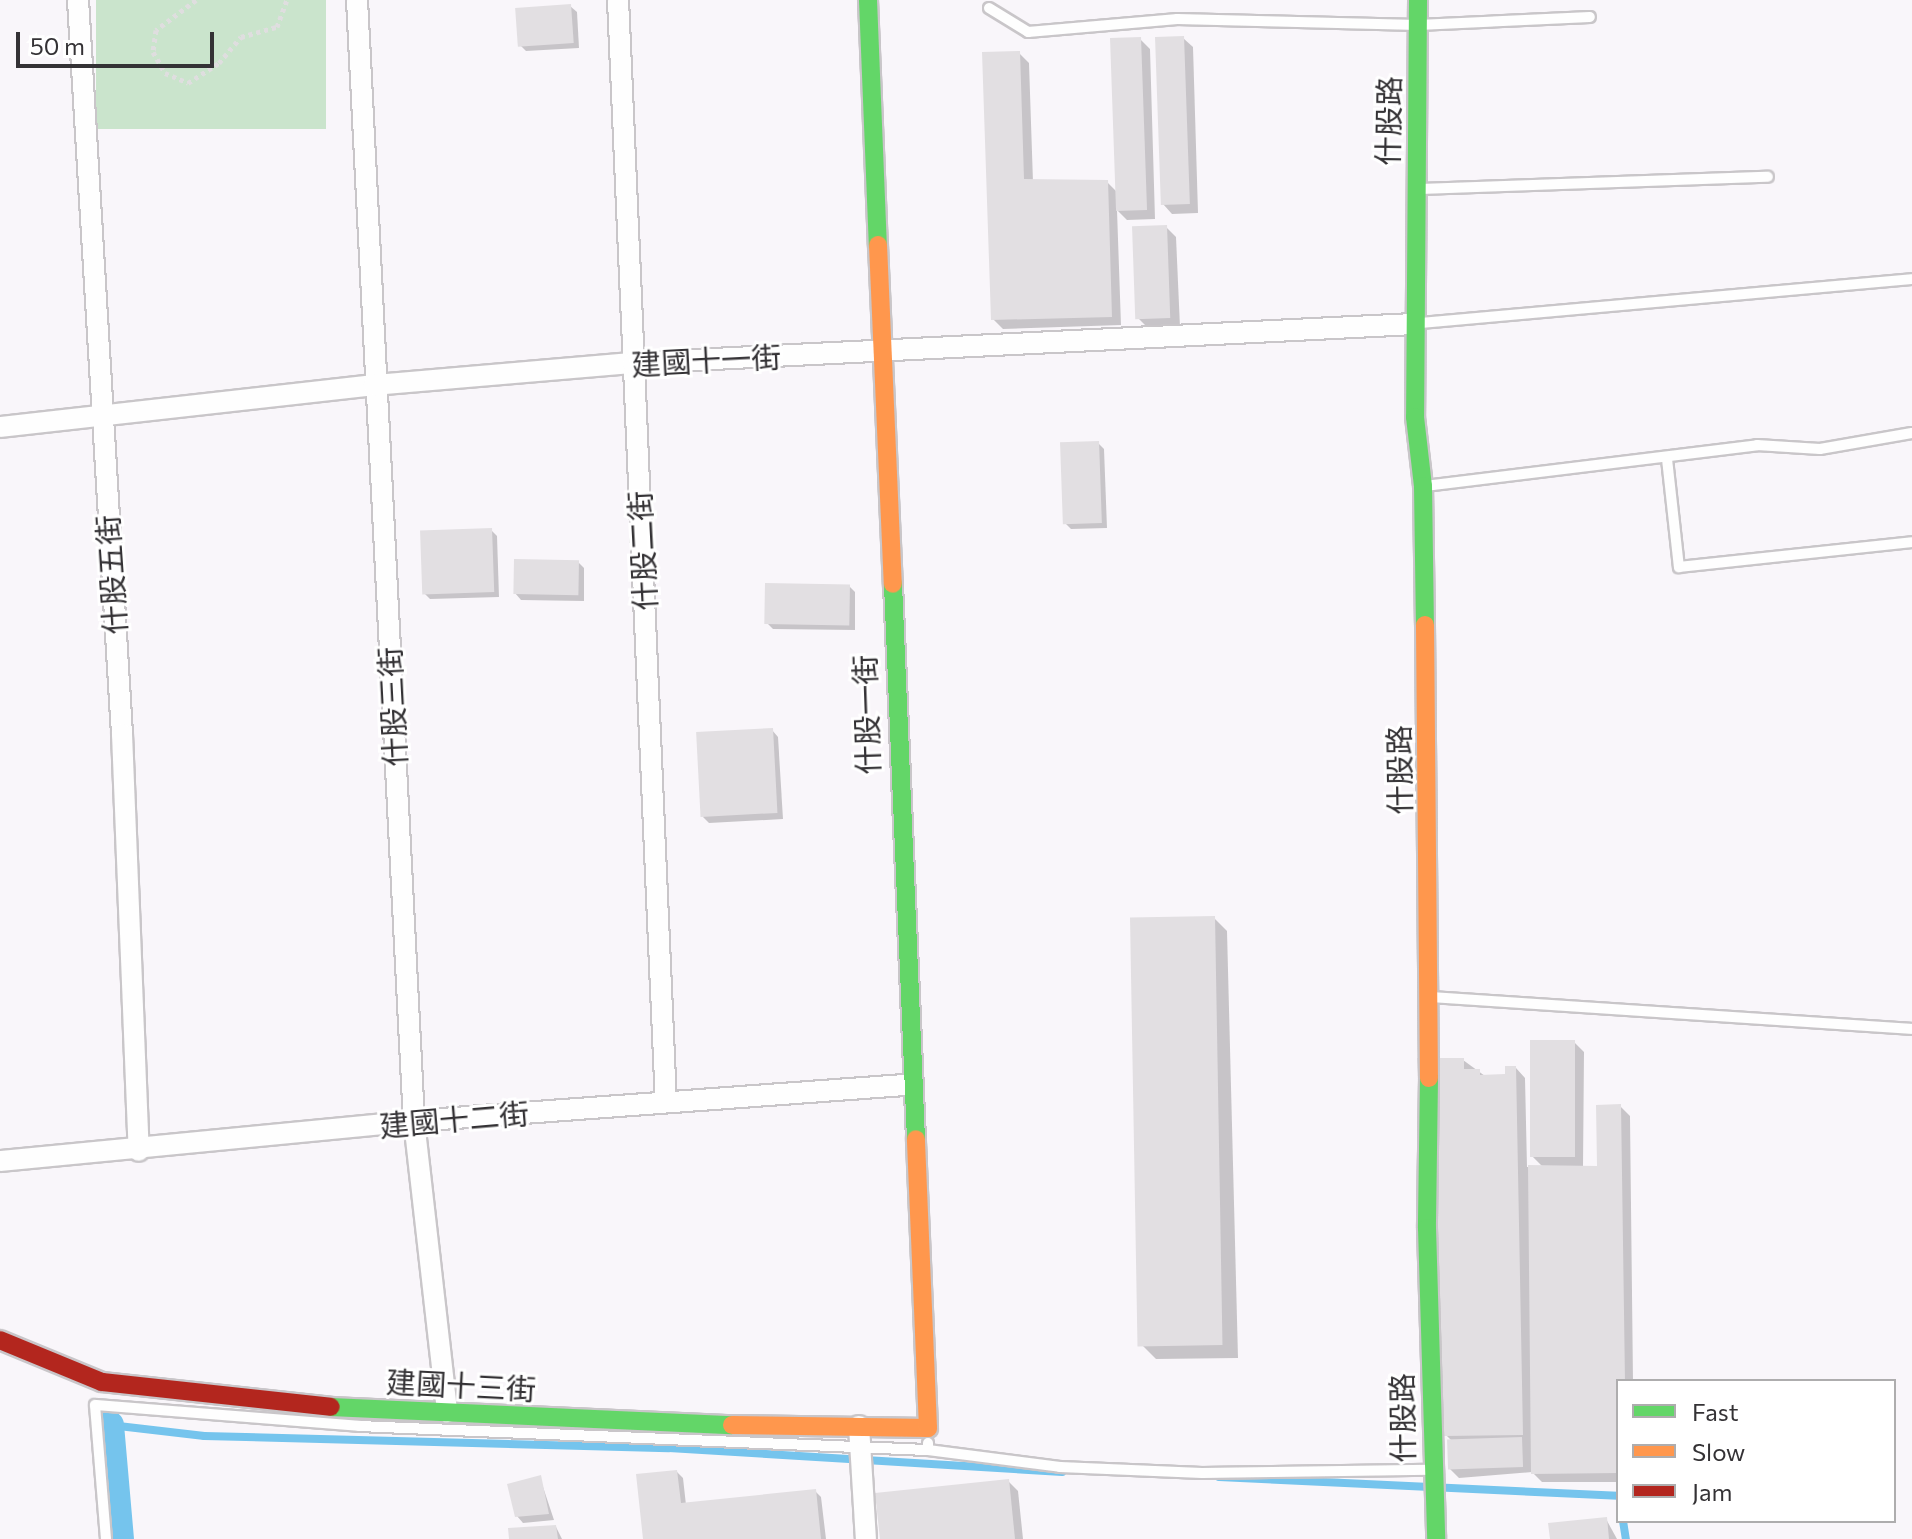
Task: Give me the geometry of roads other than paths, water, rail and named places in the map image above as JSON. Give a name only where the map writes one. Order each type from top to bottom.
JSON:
[{"type":"street","name":"什股五街","points":[[78,0],[122,734],[139,1151]]},
{"type":"street","name":"什股三街","points":[[357,0],[374,385],[414,1121],[447,1412]]},
{"type":"street","name":"什股二街","points":[[618,0],[666,1102]]},
{"type":"street","name":"什股一街","points":[[868,0],[879,352],[928,1428]]},
{"type":"street","name":"什股路","points":[[1418,0],[1415,417],[1423,486],[1430,997],[1430,1470],[1436,1539]]},
{"type":"street","name":"建國十一街","points":[[0,427],[101,419],[374,385],[633,363],[1414,324]]},
{"type":"street","name":"建國十二街","points":[[0,1161],[139,1151],[414,1121],[910,1085]]},
{"type":"street","name":"建國十三街","points":[[0,1340],[102,1382],[263,1403],[642,1424],[928,1428]]},
{"type":"street","points":[[859,1426],[866,1539]]},
{"type":"lane","points":[[989,8],[1028,32],[1177,19],[1418,25],[1590,17]]},
{"type":"lane","points":[[1415,189],[1768,177]]},
{"type":"lane","points":[[1414,324],[1912,279]]},
{"type":"lane","points":[[1423,486],[1667,459],[1757,445],[1820,449],[1912,433]]},
{"type":"lane","points":[[1667,459],[1679,567],[1912,542]]},
{"type":"lane","points":[[1430,997],[1912,1029]]},
{"type":"lane","points":[[106,1539],[95,1405],[359,1426],[928,1450],[1060,1467],[1202,1473],[1430,1470]]},
{"type":"lane","points":[[928,1428],[928,1450]]},
{"type":"waterway","points":[[110,1425],[204,1436],[669,1448],[1062,1472]]},
{"type":"waterway","points":[[110,1425],[120,1539]]},
{"type":"waterway","points":[[1219,1477],[1616,1496]]},
{"type":"waterway","points":[[1623,1523],[1626,1539]]}]
